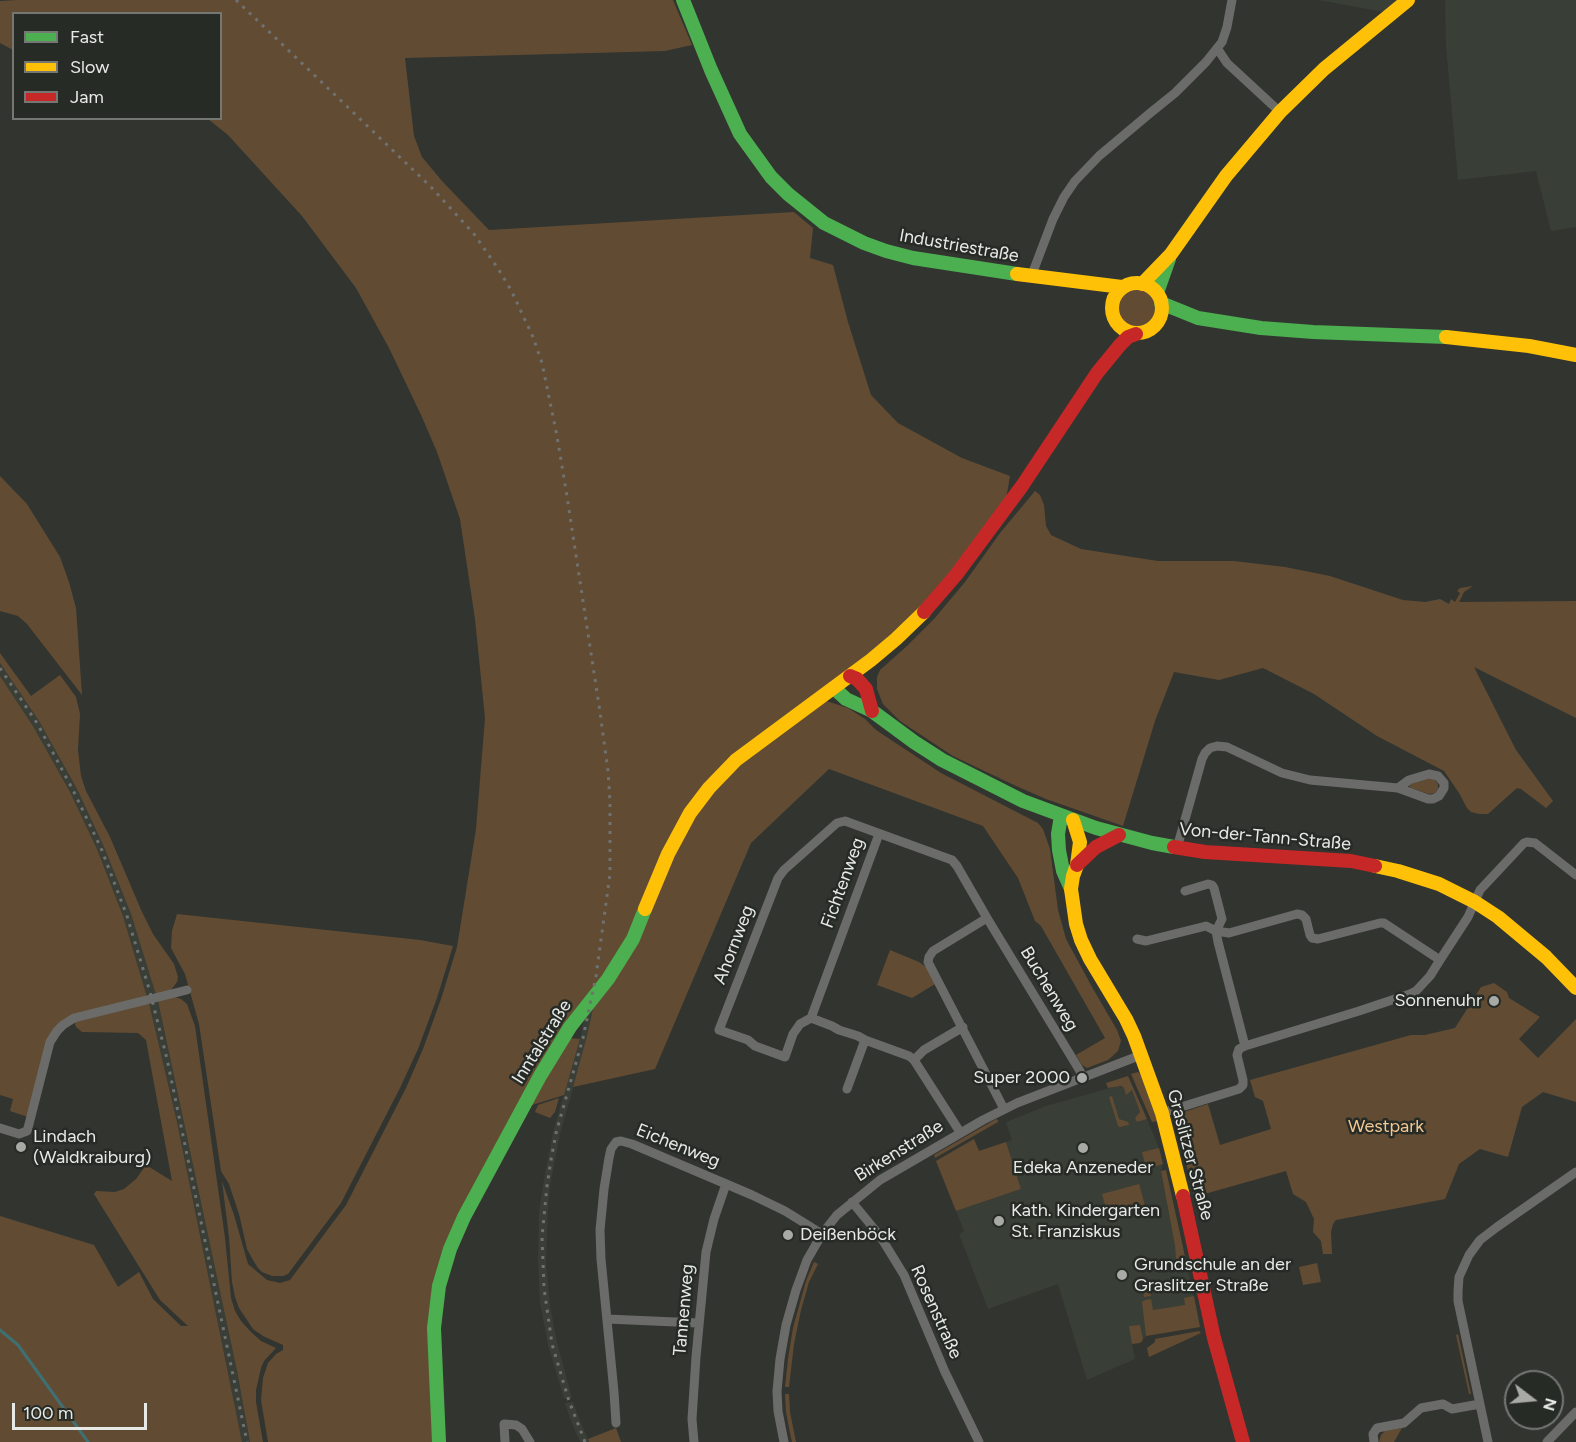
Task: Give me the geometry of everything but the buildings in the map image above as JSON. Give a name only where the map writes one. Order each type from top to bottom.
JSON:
[{"type":"street","name":"Industriestraße","points":[[683,0],[740,134],[771,177],[824,223],[886,251],[939,263],[1075,283],[1122,287]]},
{"type":"street","points":[[1031,277],[1053,219],[1075,181],[1099,156],[1175,93],[1218,48],[1227,27],[1232,0]]},
{"type":"street","points":[[1142,284],[1171,254],[1226,176],[1280,112],[1324,69],[1408,0]]},
{"type":"street","points":[[1218,48],[1227,63],[1280,112]]},
{"type":"street","points":[[1096,373],[1128,337],[1146,332],[1157,323],[1161,315],[1159,298],[1171,254]]},
{"type":"street","name":"Industriestraße","points":[[1075,283],[1093,289],[1107,299],[1111,305]]},
{"type":"street","points":[[1136,334],[1121,329],[1112,314],[1111,305],[1113,298],[1122,287],[1133,283],[1149,286],[1159,298],[1198,318]]},
{"type":"street","points":[[1157,323],[1198,318],[1261,328],[1313,332],[1434,336],[1530,346],[1576,355]]},
{"type":"street","points":[[1096,373],[1113,340],[1116,323]]},
{"type":"street","name":"Inntalstraße","points":[[439,1442],[434,1355],[435,1314],[446,1261],[464,1217],[556,1049],[608,979],[633,939],[668,855],[690,813],[709,788],[736,760],[871,660],[928,608],[956,575],[1022,486],[1096,373]]},
{"type":"street","points":[[871,660],[866,689],[872,711]]},
{"type":"street","points":[[850,676],[857,679],[866,689]]},
{"type":"street","name":"Von-der-Tann-Straße","points":[[834,688],[846,699],[872,711],[942,760],[1023,801],[1119,835],[1177,848],[1226,854],[1361,863],[1398,871],[1439,884],[1475,902],[1513,929],[1576,987]]},
{"type":"street","points":[[1177,848],[1202,759],[1210,748],[1217,746],[1227,747],[1275,770],[1300,778],[1398,788]]},
{"type":"street","name":"Graslitzer Straße","points":[[1067,818],[1080,842],[1071,890],[1072,906],[1081,940],[1126,1019],[1162,1113],[1176,1164],[1216,1346],[1243,1442]]},
{"type":"street","name":"Graslitzer Straße","points":[[1067,818],[1058,834],[1063,871],[1071,890]]},
{"type":"street","name":"Ahornweg","points":[[811,1018],[800,1024],[793,1034],[785,1057],[719,1030],[778,878],[784,870],[841,821],[879,834]]},
{"type":"street","name":"Fichtenweg","points":[[811,1018],[879,834],[952,860],[987,918]]},
{"type":"street","points":[[1077,865],[1096,847],[1119,835]]},
{"type":"street","points":[[1162,1113],[1239,1089],[1243,1085],[1243,1080],[1238,1055],[1239,1049],[1245,1046],[1410,994],[1423,986],[1468,917],[1480,890],[1524,843],[1535,843],[1576,875]]},
{"type":"street","points":[[1185,891],[1208,884],[1214,888],[1222,920],[1216,931],[1218,942],[1245,1046]]},
{"type":"street","points":[[1137,939],[1146,941],[1206,926],[1216,931],[1229,933],[1296,914],[1306,919],[1310,935],[1318,939],[1380,922],[1384,923],[1440,960]]},
{"type":"street","points":[[987,918],[933,951],[928,962],[1005,1108]]},
{"type":"street","name":"Buchenweg","points":[[987,918],[1082,1078]]},
{"type":"street","points":[[0,1128],[19,1134],[27,1131],[50,1042],[63,1025],[74,1018],[187,990]]},
{"type":"street","points":[[811,1018],[909,1056],[914,1060],[960,1132]]},
{"type":"street","points":[[914,1060],[924,1050],[963,1027]]},
{"type":"street","points":[[847,1089],[865,1040]]},
{"type":"street","name":"Birkenstraße","points":[[784,1442],[777,1391],[783,1339],[790,1308],[801,1274],[822,1234],[837,1215],[880,1180],[1005,1108],[1141,1055]]},
{"type":"street","name":"Eichenweg","points":[[616,1423],[600,1230],[609,1158],[614,1144],[621,1141],[632,1144],[768,1202],[822,1234]]},
{"type":"street","points":[[1488,1442],[1458,1301],[1458,1284],[1465,1262],[1486,1236],[1576,1172]]},
{"type":"street","name":"Tannenweg","points":[[694,1442],[692,1419],[698,1323],[706,1252],[726,1184]]},
{"type":"street","name":"Rosenstraße","points":[[852,1202],[880,1236],[904,1275],[945,1372],[979,1442]]},
{"type":"street","points":[[607,1319],[698,1323]]},
{"type":"street","points":[[1374,1442],[1374,1430],[1404,1423],[1421,1408],[1443,1404],[1452,1409],[1480,1404]]},
{"type":"street","points":[[1547,1442],[1576,1412]]},
{"type":"street","points":[[505,1442],[504,1424],[516,1425],[522,1429],[530,1442]]},
{"type":"shaded area","points":[[1318,0],[1399,0],[1384,12]]},
{"type":"shaded area","points":[[1445,0],[1576,0],[1576,227],[1551,231],[1536,171],[1458,180],[1446,47]]},
{"type":"shaded area","points":[[0,663],[39,721],[77,789],[131,914],[156,995],[147,997],[123,916],[97,849],[70,792],[33,726],[0,676]]},
{"type":"shaded area","points":[[158,1001],[250,1442],[242,1442],[177,1122],[149,1003]]},
{"type":"shaded area","points":[[594,1004],[588,1036],[560,1134],[550,1186],[548,1211],[546,1262],[550,1305],[572,1398],[564,1399],[548,1345],[540,1303],[539,1211],[553,1132],[585,1014]]},
{"type":"shaded area","points":[[1117,1086],[1132,1090],[1140,1112],[1137,1122],[1147,1119],[1159,1148],[1142,1153],[1148,1168],[1163,1164],[1161,1171],[1178,1271],[1188,1270],[1200,1327],[1146,1336],[1140,1343],[1132,1344],[1135,1359],[1087,1380],[1058,1284],[988,1309],[959,1234],[964,1231],[956,1211],[1021,1189],[1006,1142],[1012,1140],[1006,1122],[1049,1105]]},
{"type":"shaded area","points":[[573,1402],[589,1442],[580,1442],[571,1421],[565,1403]]},
{"type":"green space","points":[[673,0],[692,45],[665,51],[405,58],[414,136],[422,157],[489,230],[794,212],[813,228],[810,258],[833,265],[871,395],[898,423],[962,458],[1010,476],[1006,499],[987,527],[924,605],[892,635],[720,770],[632,931],[441,1260],[435,1442],[268,1442],[261,1400],[263,1378],[268,1363],[283,1350],[283,1345],[253,1329],[239,1308],[232,1282],[222,1181],[248,1264],[267,1280],[280,1283],[290,1280],[346,1205],[406,1088],[441,999],[457,947],[476,829],[485,718],[475,619],[460,519],[437,452],[422,417],[389,348],[356,288],[302,216],[228,135],[209,120],[222,120],[222,12],[12,12],[12,49],[0,43],[0,1]]},
{"type":"green space","points":[[1137,289],[1151,295],[1157,309],[1151,323],[1137,329],[1123,323],[1117,309],[1123,295]]},
{"type":"green space","points":[[0,476],[27,504],[60,557],[76,608],[82,695],[27,624],[18,616],[0,611]]},
{"type":"green space","points":[[1035,491],[1040,495],[1044,505],[1046,526],[1051,535],[1081,549],[1158,561],[1234,561],[1285,567],[1330,576],[1403,600],[1425,602],[1440,599],[1449,604],[1451,599],[1455,602],[1460,593],[1457,591],[1460,588],[1473,586],[1464,592],[1459,602],[1576,601],[1576,718],[1474,667],[1516,750],[1553,801],[1546,808],[1517,788],[1488,814],[1471,812],[1444,771],[1377,736],[1314,694],[1263,668],[1219,680],[1174,672],[1155,721],[1123,826],[1046,799],[953,756],[900,721],[883,704],[877,689],[877,677],[880,670],[934,619]]},
{"type":"green space","points":[[0,653],[31,696],[60,675],[76,697],[80,714],[78,750],[81,776],[142,912],[153,934],[174,964],[178,977],[171,990],[156,995],[131,914],[104,847],[77,789],[39,721],[0,663]]},
{"type":"green space","points":[[0,676],[33,726],[70,792],[97,849],[123,916],[147,997],[58,1025],[28,1117],[10,1111],[13,1099],[0,1095]]},
{"type":"green space","points":[[823,700],[848,708],[865,719],[876,730],[941,773],[1038,823],[1043,829],[1050,849],[1058,910],[1066,939],[1117,1030],[1121,1041],[1118,1051],[1108,1060],[1087,1068],[1082,1065],[1076,1055],[1105,1038],[1041,926],[1035,921],[1018,878],[983,826],[829,769],[751,843],[655,1069],[573,1087],[594,1004],[682,835],[726,775]]},
{"type":"green space","points":[[1430,778],[1438,784],[1435,793],[1429,794],[1409,786],[1411,784]]},
{"type":"green space","points":[[177,914],[420,940],[453,946],[418,1049],[341,1203],[288,1274],[283,1276],[272,1276],[262,1272],[253,1260],[247,1249],[229,1184],[221,1171],[199,1024],[185,974],[171,948],[172,931]]},
{"type":"green space","points":[[890,950],[926,967],[935,984],[912,998],[877,985]]},
{"type":"green space","name":"Westpark","points":[[1494,983],[1507,992],[1509,998],[1540,1017],[1519,1039],[1538,1058],[1576,1019],[1576,1102],[1543,1092],[1522,1107],[1508,1157],[1480,1149],[1459,1164],[1445,1199],[1336,1220],[1331,1232],[1332,1254],[1323,1254],[1321,1241],[1313,1232],[1314,1219],[1306,1202],[1293,1194],[1286,1171],[1194,1197],[1175,1115],[1208,1104],[1220,1145],[1271,1129],[1263,1101],[1255,1097],[1250,1080],[1411,1035],[1425,1035],[1455,1028],[1481,987]]},
{"type":"green space","points":[[175,997],[187,1004],[195,1026],[225,1238],[231,1298],[241,1321],[261,1341],[276,1348],[264,1361],[256,1390],[263,1442],[250,1442],[158,1001]]},
{"type":"green space","points":[[149,1003],[177,1122],[242,1442],[0,1442],[0,1216],[94,1245],[118,1287],[139,1272],[153,1299],[181,1326],[188,1326],[160,1300],[94,1194],[96,1191],[115,1192],[124,1189],[136,1179],[146,1165],[172,1181],[146,1040],[138,1033],[82,1032],[76,1027],[74,1021]]},
{"type":"green space","points":[[568,1038],[580,1039],[564,1095],[529,1106]]},
{"type":"green space","points":[[1138,1072],[1142,1076],[1158,1121],[1152,1122],[1131,1074]]},
{"type":"green space","points":[[1128,1076],[1147,1119],[1137,1122],[1135,1118],[1140,1112],[1132,1090],[1126,1095],[1121,1086],[1108,1088],[1106,1083]]},
{"type":"green space","points":[[1112,1096],[1119,1119],[1128,1122],[1129,1125],[1118,1126],[1109,1097]]},
{"type":"green space","points":[[559,1098],[555,1112],[550,1118],[535,1112],[538,1105]]},
{"type":"green space","points":[[996,1119],[998,1122],[935,1158],[934,1155]]},
{"type":"green space","points":[[974,1139],[979,1151],[1006,1142],[1021,1189],[956,1211],[936,1161]]},
{"type":"green space","points":[[1159,1148],[1163,1164],[1146,1168],[1142,1152]]},
{"type":"green space","points":[[1166,1170],[1188,1270],[1177,1271],[1175,1246],[1161,1171]]},
{"type":"green space","points":[[1139,1184],[1146,1209],[1109,1219],[1102,1194]]},
{"type":"green space","points":[[814,1262],[818,1264],[809,1282],[801,1310],[789,1387],[785,1387],[793,1328],[806,1281]]},
{"type":"green space","points":[[1317,1263],[1321,1282],[1303,1285],[1299,1267]]},
{"type":"green space","points":[[1190,1279],[1192,1290],[1183,1291],[1182,1283],[1150,1288],[1151,1296],[1144,1297],[1143,1287],[1146,1285]]},
{"type":"green space","points":[[1194,1296],[1200,1327],[1146,1336],[1142,1302],[1151,1299],[1153,1310],[1185,1305],[1184,1298]]},
{"type":"green space","points":[[1140,1325],[1143,1340],[1132,1344],[1129,1326]]},
{"type":"green space","points":[[1199,1331],[1201,1333],[1149,1357],[1147,1348],[1155,1342],[1155,1339]]},
{"type":"green space","points":[[1458,1334],[1471,1394],[1469,1394],[1456,1335]]},
{"type":"green space","points":[[785,1394],[789,1394],[796,1442],[792,1442]]},
{"type":"green space","points":[[616,1428],[621,1442],[589,1442],[588,1439]]},
{"type":"green space","points":[[1402,1428],[1394,1442],[1379,1442],[1385,1431]]},
{"type":"waterway","points":[[0,1330],[18,1345],[88,1442]]},
{"type":"railway","points":[[236,0],[432,188],[474,234],[511,290],[533,337],[542,363],[566,490],[600,712],[610,802],[610,874],[596,976],[583,1038],[556,1133],[547,1186],[542,1237],[544,1288],[552,1344],[569,1401],[585,1442]]},
{"type":"railway","points":[[0,668],[37,723],[73,790],[101,848],[127,916],[167,1059],[247,1442]]},
{"type":"traffic: fast","points":[[683,0],[740,134],[771,177],[788,194],[824,223],[886,251],[913,258],[1017,274]]},
{"type":"traffic: fast","points":[[1157,293],[1169,259]]},
{"type":"traffic: fast","points":[[1161,303],[1198,318],[1261,328],[1446,337]]},
{"type":"traffic: fast","points":[[834,688],[846,699],[872,711],[942,760],[1023,801],[1096,828],[1174,847]]},
{"type":"traffic: fast","points":[[1061,816],[1058,834],[1059,850],[1063,871],[1071,889]]},
{"type":"traffic: fast","points":[[439,1442],[434,1328],[439,1286],[450,1249],[464,1217],[540,1076],[570,1027],[608,979],[633,939],[645,909]]},
{"type":"traffic: slow","points":[[1142,284],[1171,254],[1226,176],[1280,112],[1324,69],[1408,0]]},
{"type":"traffic: slow","points":[[1017,274],[1122,287]]},
{"type":"traffic: slow","points":[[1132,283],[1142,283],[1155,290],[1162,303],[1162,308],[1162,313],[1155,326],[1142,333],[1132,333],[1123,329],[1116,322],[1112,313],[1112,303],[1116,294],[1123,287],[1132,283]]},
{"type":"traffic: slow","points":[[1446,337],[1529,346],[1576,355]]},
{"type":"traffic: slow","points":[[645,909],[668,854],[690,813],[709,788],[736,760],[871,660],[924,612]]},
{"type":"traffic: slow","points":[[1073,820],[1080,842],[1071,889],[1076,924],[1090,959],[1134,1036],[1162,1113],[1183,1196]]},
{"type":"traffic: slow","points":[[1375,866],[1439,884],[1475,902],[1498,917],[1546,957],[1576,988]]},
{"type":"traffic: jam","points":[[924,612],[956,575],[1022,486],[1097,373],[1120,345],[1128,337],[1136,334]]},
{"type":"traffic: jam","points":[[850,676],[857,679],[866,689],[872,711]]},
{"type":"traffic: jam","points":[[1077,865],[1096,847],[1119,835]]},
{"type":"traffic: jam","points":[[1174,847],[1205,852],[1351,861],[1375,866]]},
{"type":"traffic: jam","points":[[1183,1196],[1214,1338],[1243,1442]]},
{"type":"place","name":"Sonnenuhr","points":[[1494,1001]]},
{"type":"place","name":"Super 2000","points":[[1082,1078]]},
{"type":"place","name":"Lindach (Waldkraiburg)","points":[[21,1147]]},
{"type":"place","name":"Edeka Anzeneder","points":[[1083,1148]]},
{"type":"place","name":"Kath. Kindergarten St. Franziskus","points":[[999,1221]]},
{"type":"place","name":"Deißenböck","points":[[788,1235]]},
{"type":"place","name":"Grundschule an der Graslitzer Straße","points":[[1122,1275]]}]
